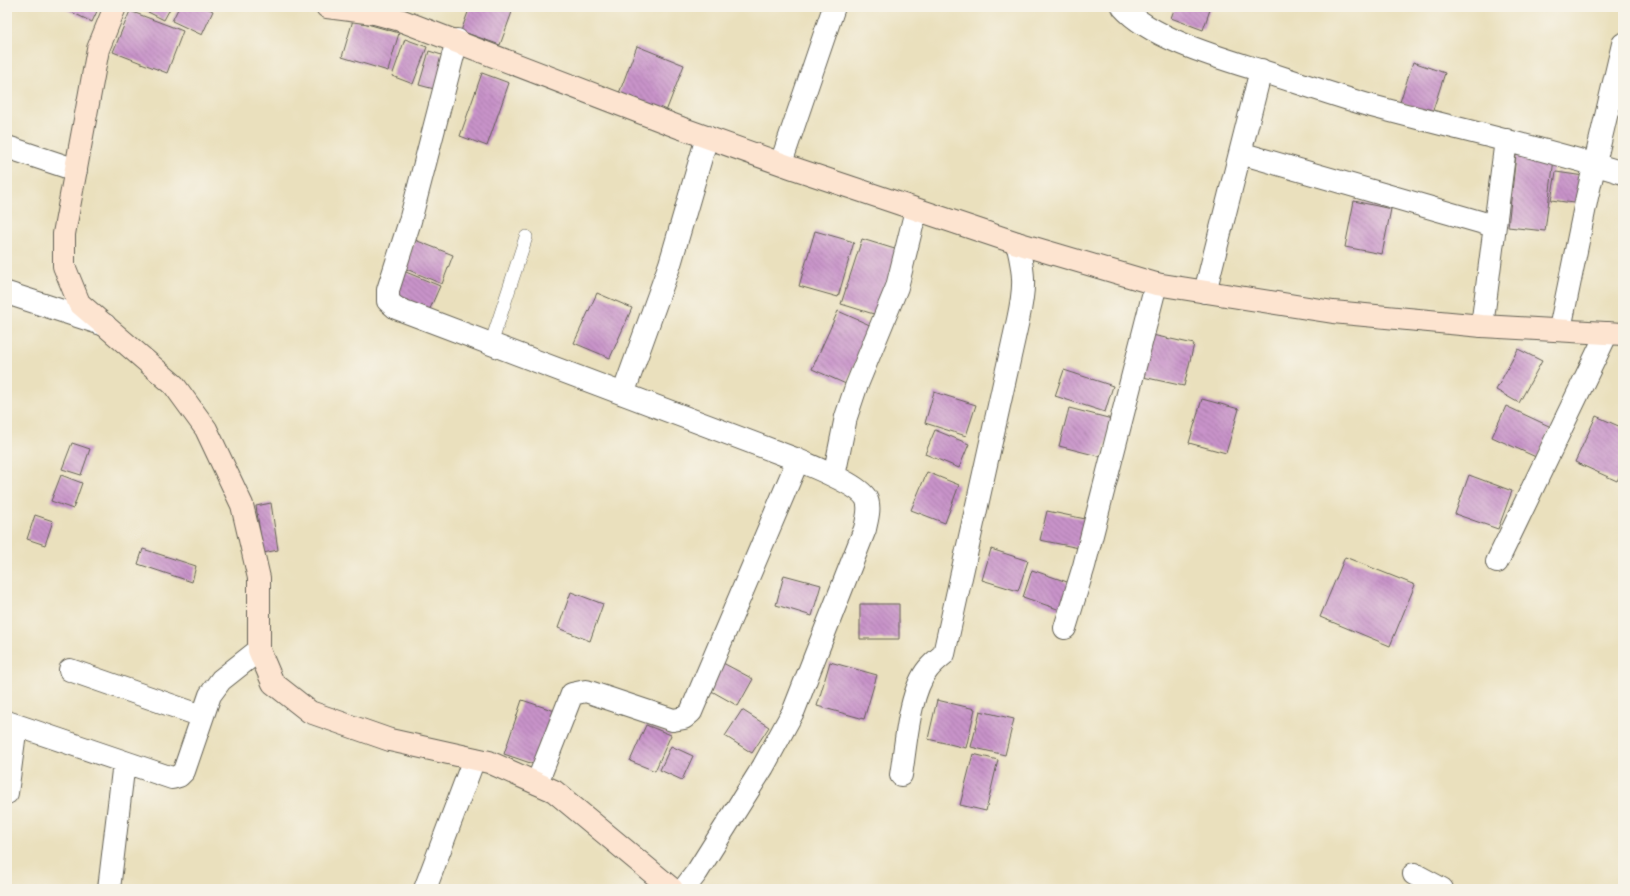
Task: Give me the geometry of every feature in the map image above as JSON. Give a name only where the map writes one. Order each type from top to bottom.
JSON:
[{"type":"street","points":[[115,7],[98,49],[64,234],[64,266],[79,302],[174,385],[206,429],[242,505],[259,578],[259,650],[273,683],[310,712],[390,740],[490,762],[554,791],[672,889]]},
{"type":"street","points":[[327,7],[374,13],[400,20],[457,40],[707,137],[781,163],[1017,243],[1156,284],[1333,312],[1482,326],[1615,333],[1497,562]]},
{"type":"street","points":[[781,163],[834,7]]},
{"type":"street","points":[[1123,7],[1130,15],[1164,36],[1220,58],[1367,104],[1506,140],[1623,173]]},
{"type":"street","points":[[457,40],[410,221],[388,290],[388,301],[396,308],[798,460],[834,476],[861,492],[867,498],[868,513],[865,529],[794,710],[763,767],[697,872],[684,889]]},
{"type":"street","points":[[1560,329],[1594,164],[1623,44]]},
{"type":"street","points":[[1205,292],[1261,70]]},
{"type":"street","points":[[623,394],[670,264],[707,137]]},
{"type":"street","points":[[1482,326],[1506,140]]},
{"type":"street","points":[[7,147],[76,170]]},
{"type":"street","points":[[1240,153],[1494,226]]},
{"type":"street","points":[[834,476],[846,417],[856,387],[897,287],[916,210]]},
{"type":"street","points":[[900,775],[913,704],[920,682],[928,669],[944,654],[1024,293],[1024,276],[1017,243]]},
{"type":"street","points":[[1065,628],[1084,566],[1156,284]]},
{"type":"street","points":[[7,293],[105,325]]},
{"type":"street","points":[[537,783],[572,694],[586,691],[673,720],[684,718],[691,712],[798,460]]},
{"type":"street","points":[[7,793],[12,723],[172,778],[179,776],[184,771],[210,695],[221,680],[259,650]]},
{"type":"street","points":[[70,670],[202,716]]},
{"type":"street","points":[[425,889],[474,759]]},
{"type":"street","points":[[109,889],[124,762]]},
{"type":"street","points":[[1414,874],[1442,889]]},
{"type":"lane","points":[[491,344],[526,237]]},
{"type":"building","points":[[61,7],[99,7],[92,22]]},
{"type":"building","points":[[138,7],[171,7],[164,20]]},
{"type":"building","points":[[179,7],[205,7],[213,11],[202,35],[172,21]]},
{"type":"building","points":[[470,7],[497,7],[512,12],[500,45],[461,31]]},
{"type":"building","points":[[1175,7],[1211,7],[1203,30],[1171,18]]},
{"type":"building","points":[[130,11],[183,31],[167,73],[113,52]]},
{"type":"building","points":[[353,20],[399,33],[388,71],[342,57]]},
{"type":"building","points":[[405,39],[427,47],[413,84],[392,76]]},
{"type":"building","points":[[637,46],[684,65],[665,114],[618,96]]},
{"type":"building","points":[[429,51],[448,57],[438,90],[419,85]]},
{"type":"building","points":[[1413,62],[1445,73],[1432,113],[1400,102]]},
{"type":"building","points":[[482,73],[509,83],[487,146],[460,136]]},
{"type":"building","points":[[1516,155],[1554,159],[1545,231],[1508,227]]},
{"type":"building","points":[[1556,172],[1584,176],[1581,204],[1551,200]]},
{"type":"building","points":[[1354,201],[1391,209],[1382,254],[1345,247]]},
{"type":"building","points":[[815,231],[854,242],[838,297],[799,286]]},
{"type":"building","points":[[862,239],[898,250],[877,315],[841,304]]},
{"type":"building","points":[[415,240],[453,255],[442,284],[404,268]]},
{"type":"building","points":[[401,270],[440,286],[429,311],[391,295]]},
{"type":"building","points":[[597,293],[632,308],[610,358],[574,343]]},
{"type":"building","points":[[838,311],[872,326],[846,384],[812,369]]},
{"type":"building","points":[[1152,335],[1194,344],[1184,386],[1143,377]]},
{"type":"building","points":[[1518,349],[1542,361],[1519,403],[1496,390]]},
{"type":"building","points":[[1064,370],[1113,386],[1105,412],[1055,396]]},
{"type":"building","points":[[934,392],[976,405],[966,436],[925,423]]},
{"type":"building","points":[[1202,399],[1239,409],[1226,453],[1189,443]]},
{"type":"building","points":[[1506,406],[1551,427],[1538,458],[1492,437]]},
{"type":"building","points":[[1069,408],[1112,419],[1102,457],[1059,446]]},
{"type":"building","points":[[1596,416],[1623,428],[1623,469],[1617,481],[1575,462]]},
{"type":"building","points":[[935,430],[969,444],[959,468],[925,454]]},
{"type":"building","points":[[72,443],[90,449],[81,475],[62,469]]},
{"type":"building","points":[[927,472],[959,485],[945,523],[911,510]]},
{"type":"building","points":[[61,475],[82,483],[73,509],[51,501]]},
{"type":"building","points":[[1469,475],[1512,491],[1498,529],[1455,514]]},
{"type":"building","points":[[271,503],[278,550],[263,553],[256,506]]},
{"type":"building","points":[[1047,511],[1090,520],[1084,549],[1040,540]]},
{"type":"building","points":[[35,515],[53,521],[45,545],[27,539]]},
{"type":"building","points":[[143,549],[196,566],[192,582],[138,564]]},
{"type":"building","points":[[991,549],[1028,561],[1018,591],[982,580]]},
{"type":"building","points":[[1345,557],[1415,585],[1390,646],[1320,617]]},
{"type":"building","points":[[1032,570],[1076,585],[1066,612],[1023,597]]},
{"type":"building","points":[[784,575],[821,585],[812,616],[776,605]]},
{"type":"building","points":[[571,592],[603,604],[590,641],[558,628]]},
{"type":"building","points":[[860,604],[899,604],[899,639],[860,639]]},
{"type":"building","points":[[830,662],[877,675],[864,719],[817,706]]},
{"type":"building","points":[[723,663],[753,679],[738,706],[708,689]]},
{"type":"building","points":[[522,700],[558,712],[539,766],[504,754]]},
{"type":"building","points":[[937,700],[975,709],[966,748],[928,739]]},
{"type":"building","points":[[742,710],[769,727],[752,753],[725,736]]},
{"type":"building","points":[[980,711],[1014,719],[1005,755],[971,747]]},
{"type":"building","points":[[646,725],[671,735],[655,771],[630,761]]},
{"type":"building","points":[[671,746],[693,756],[682,780],[660,770]]},
{"type":"building","points":[[973,754],[998,760],[986,811],[960,805]]}]
